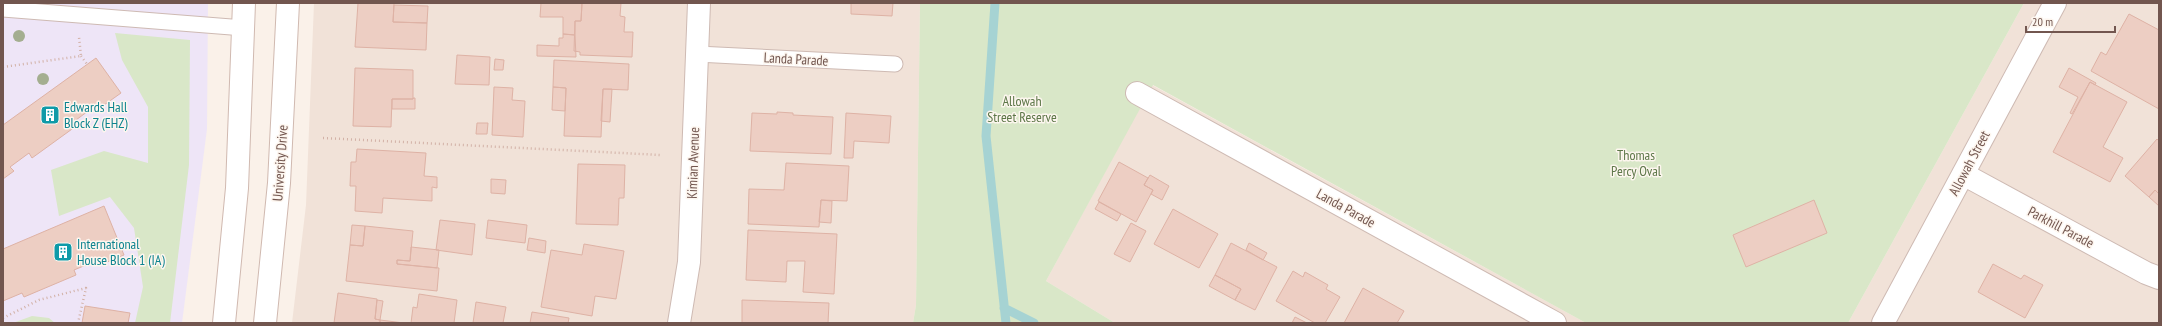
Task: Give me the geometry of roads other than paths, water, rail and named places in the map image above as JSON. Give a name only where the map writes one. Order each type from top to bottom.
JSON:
[{"type":"street","points":[[224,323],[237,188],[244,3]]},
{"type":"street","name":"University Drive","points":[[265,323],[279,183],[288,3]]},
{"type":"street","name":"Kimian Avenue","points":[[679,323],[690,262],[699,3]]},
{"type":"street","name":"Allowah Street","points":[[1882,323],[2055,3]]},
{"type":"street","name":"Landa Parade","points":[[1137,93],[1555,323]]},
{"type":"street","name":"Parkhill Parade","points":[[1963,174],[2146,273],[2159,278]]},
{"type":"lane","points":[[3,9],[244,28]]},
{"type":"lane","name":"Landa Parade","points":[[697,54],[895,64]]},
{"type":"waterway","points":[[995,3],[986,136],[1006,323]]},
{"type":"waterway","points":[[1004,308],[1034,323]]},
{"type":"place","name":"Edwards Hall Block Z (EHZ)","points":[[50,115]]},
{"type":"place","name":"International House Block 1 (IA)","points":[[63,252]]},
{"type":"park label","name":"Allowah Street Reserve","points":[[1022,110]]},
{"type":"park label","name":"Thomas Percy Oval","points":[[1636,164]]}]
